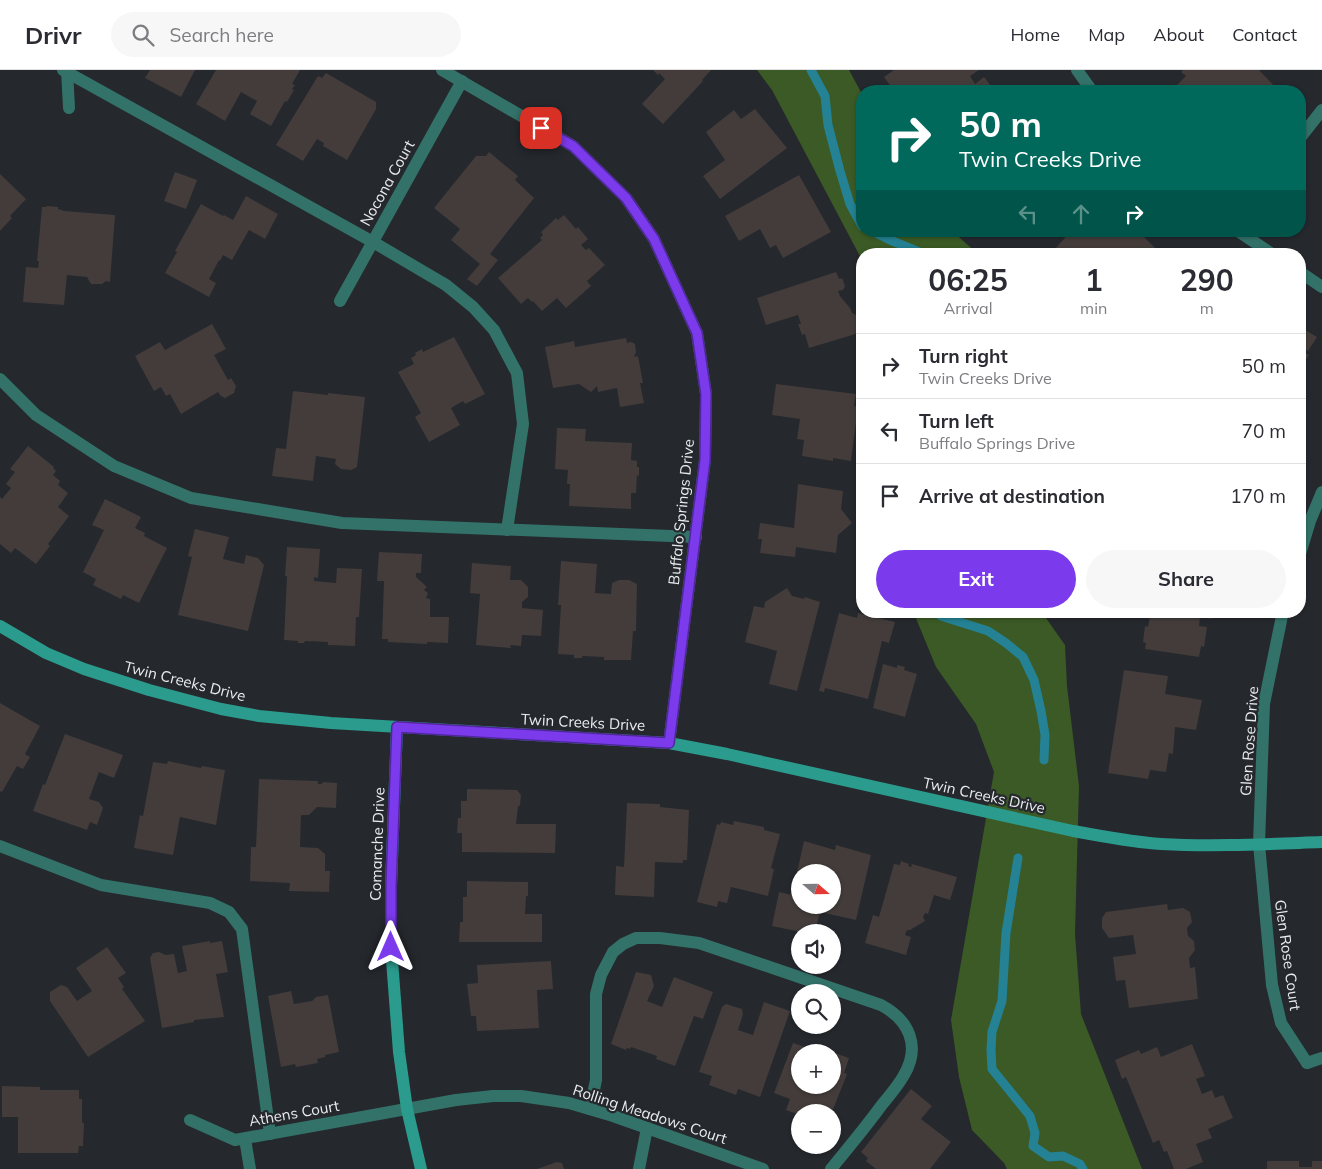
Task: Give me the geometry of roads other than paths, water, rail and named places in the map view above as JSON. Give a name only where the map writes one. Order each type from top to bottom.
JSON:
[{"type":"street","name":"Buffalo Springs Drive","points":[[442,70],[573,146],[626,198],[654,239],[697,333],[706,394],[706,450],[669,743]]},
{"type":"street","points":[[1076,70],[1087,85]]},
{"type":"street","points":[[65,71],[69,108]]},
{"type":"street","points":[[65,71],[374,242],[446,285],[473,308],[494,330],[517,373],[523,424],[507,530]]},
{"type":"street","name":"Nocona Court","points":[[340,301],[462,81]]},
{"type":"street","points":[[1306,130],[1322,110]]},
{"type":"street","points":[[1247,237],[1263,248]]},
{"type":"street","points":[[1306,276],[1322,287]]},
{"type":"street","points":[[0,379],[36,415],[114,466],[191,498],[342,523],[696,538]]},
{"type":"street","points":[[1306,534],[1322,492]]},
{"type":"street","name":"Glen Rose Drive","points":[[1259,844],[1264,704],[1282,618]]},
{"type":"street","name":"Twin Creeks Drive","points":[[0,626],[46,652],[84,669],[182,700],[259,716],[331,723],[669,743],[1104,837],[1159,844],[1322,842]]},
{"type":"street","name":"Comanche Drive","points":[[397,727],[391,886],[391,947],[399,1052],[407,1110],[421,1169]]},
{"type":"street","name":"Glen Rose Court","points":[[1259,844],[1272,985],[1282,1023],[1306,1063],[1322,1058]]},
{"type":"street","points":[[0,846],[101,885],[210,903],[229,912],[242,929],[270,1134]]},
{"type":"street","points":[[590,1108],[596,1080],[596,994],[601,975],[613,952],[623,944],[636,938],[660,938],[699,943],[881,1005],[894,1011],[904,1022],[910,1035],[912,1049],[910,1063],[904,1076],[831,1169]]},
{"type":"street","name":"Rolling Meadows Court","points":[[407,1110],[493,1096],[521,1096],[548,1099],[590,1108],[763,1169]]},
{"type":"street","name":"Athens Court","points":[[190,1120],[235,1140],[407,1110]]},
{"type":"street","points":[[639,1169],[647,1128]]},
{"type":"street","points":[[245,1139],[250,1169]]},
{"type":"waterway","points":[[811,70],[825,96],[828,125],[850,204],[856,215]]},
{"type":"waterway","points":[[884,237],[909,248]]},
{"type":"waterway","points":[[947,618],[988,631],[1023,657],[1034,680],[1041,711],[1045,735],[1044,760]]},
{"type":"waterway","points":[[1018,858],[1006,933],[1002,1001],[992,1032],[992,1069],[1030,1116],[1035,1133],[1033,1146],[1049,1157],[1063,1156],[1080,1164],[1083,1169]]}]
